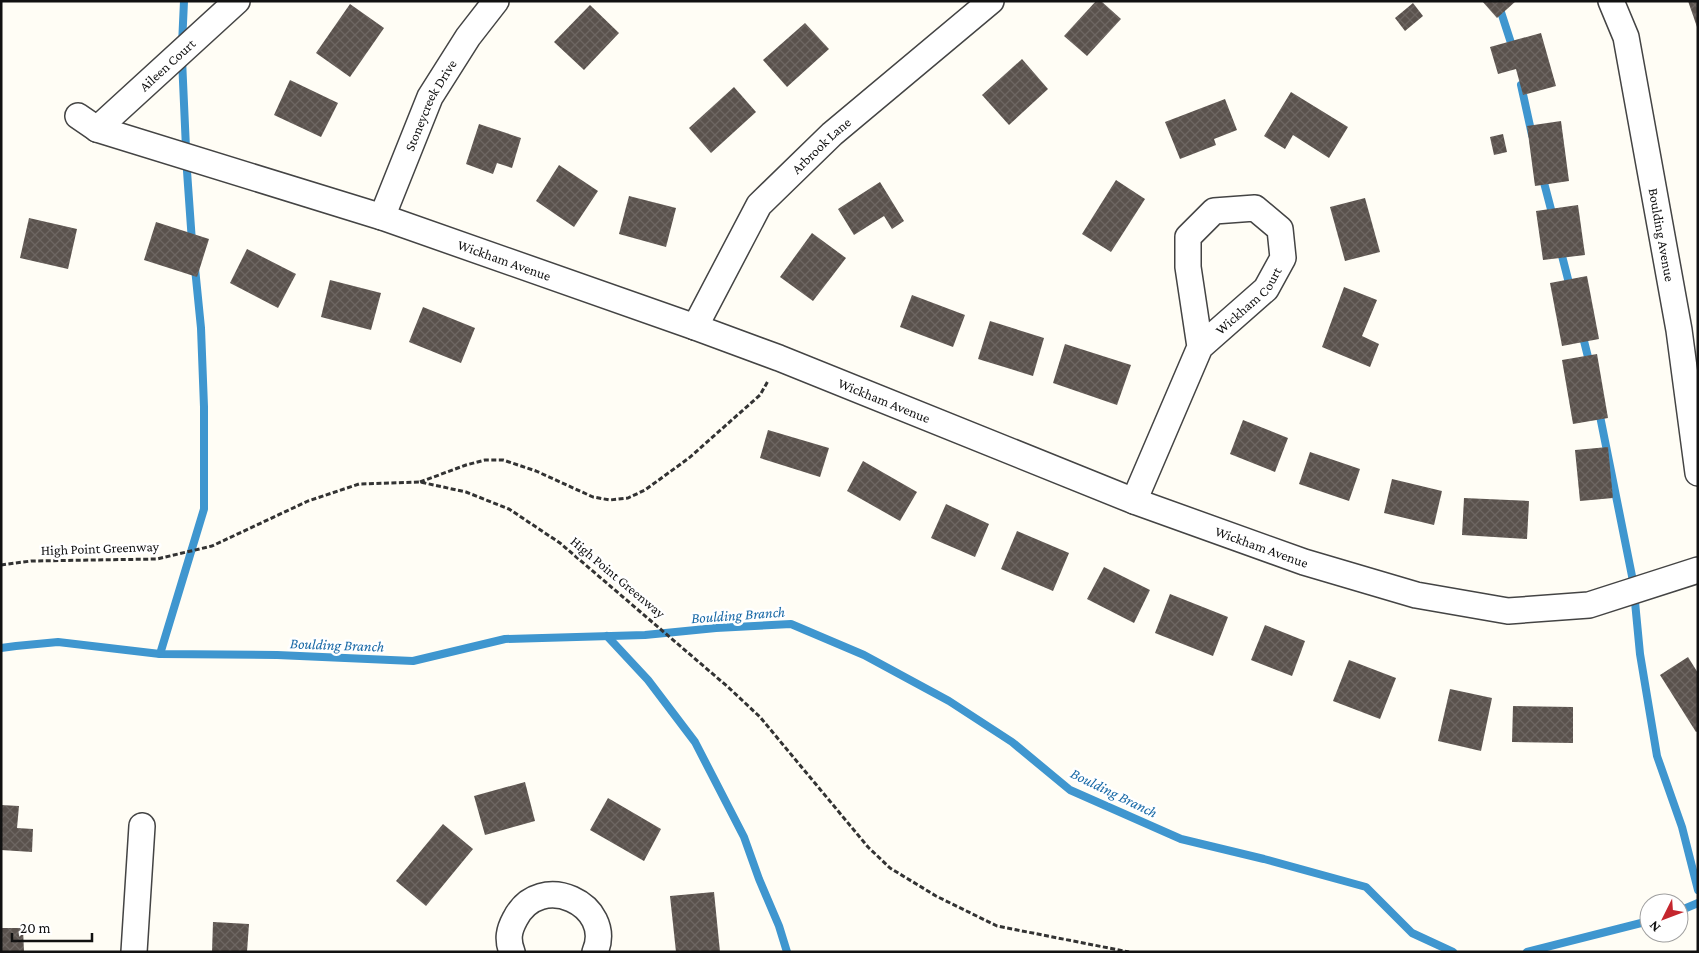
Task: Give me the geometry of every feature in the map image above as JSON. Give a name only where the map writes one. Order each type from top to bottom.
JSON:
[{"type":"street","name":"Aileen Court","points":[[88,122],[236,1]]},
{"type":"street","name":"Stoneycreek Drive","points":[[382,217],[430,97],[468,37],[496,1]]},
{"type":"street","name":"Arbrook Lane","points":[[695,327],[759,204],[832,134],[991,1]]},
{"type":"street","name":"Boulding Avenue","points":[[1611,1],[1626,37],[1688,329],[1698,473]]},
{"type":"street","name":"Wickham Avenue","points":[[88,122],[382,217],[695,327],[779,358],[1134,501],[1304,562],[1407,592],[1508,611],[1589,605],[1698,570]]},
{"type":"street","name":"Wickham Court","points":[[1134,501],[1200,347],[1266,289],[1283,258],[1280,229],[1255,208],[1214,211],[1188,237],[1188,267],[1200,347]]},
{"type":"street","points":[[134,952],[142,826]]},
{"type":"street","points":[[512,952],[509,943],[510,930],[517,915],[528,903],[542,895],[561,894],[578,902],[591,913],[598,928],[595,952]]},
{"type":"path","points":[[420,482],[466,465],[485,460],[503,460],[536,471],[593,496],[610,500],[628,498],[646,490],[683,463],[760,395],[779,358]]},
{"type":"path","name":"High Point Greenway","points":[[1,565],[32,561],[157,559],[212,546],[308,501],[359,484],[420,482],[466,492],[509,509],[560,542],[728,687],[760,717],[868,847],[890,868],[936,896],[997,926],[1129,952]]},
{"type":"building","points":[[1096,1],[1101,1],[1121,19],[1087,56],[1064,36]]},
{"type":"building","points":[[1482,1],[1516,1],[1497,18]]},
{"type":"building","points":[[1688,1],[1698,1],[1698,27],[1697,27]]},
{"type":"building","points":[[1413,3],[1423,16],[1405,31],[1395,18]]},
{"type":"building","points":[[350,4],[384,28],[350,77],[316,53]]},
{"type":"building","points":[[590,5],[619,33],[584,70],[554,42]]},
{"type":"building","points":[[805,23],[829,49],[787,87],[763,60]]},
{"type":"building","points":[[1541,33],[1556,86],[1523,95],[1516,69],[1498,74],[1490,47]]},
{"type":"building","points":[[1022,59],[1048,89],[1009,125],[982,95]]},
{"type":"building","points":[[290,80],[338,103],[321,137],[274,115]]},
{"type":"building","points":[[734,87],[756,112],[711,153],[689,128]]},
{"type":"building","points":[[1291,92],[1348,127],[1329,158],[1293,135],[1285,149],[1264,136]]},
{"type":"building","points":[[1225,99],[1237,130],[1214,139],[1216,145],[1180,159],[1165,122]]},
{"type":"building","points":[[1561,121],[1569,181],[1535,186],[1527,126]]},
{"type":"building","points":[[479,124],[521,138],[512,168],[497,163],[493,174],[466,164]]},
{"type":"building","points":[[1503,134],[1507,152],[1494,155],[1490,137]]},
{"type":"building","points":[[559,165],[598,191],[574,227],[536,201]]},
{"type":"building","points":[[1116,180],[1145,199],[1111,252],[1082,234]]},
{"type":"building","points":[[880,182],[904,221],[892,229],[884,216],[854,235],[838,209]]},
{"type":"building","points":[[629,196],[676,208],[666,247],[619,234]]},
{"type":"building","points":[[1365,198],[1380,252],[1345,261],[1330,207]]},
{"type":"building","points":[[1578,205],[1585,255],[1543,260],[1536,211]]},
{"type":"building","points":[[29,218],[77,229],[68,269],[20,258]]},
{"type":"building","points":[[156,222],[209,239],[197,277],[144,260]]},
{"type":"building","points":[[812,233],[846,258],[813,301],[780,277]]},
{"type":"building","points":[[247,249],[296,274],[278,308],[230,283]]},
{"type":"building","points":[[1587,276],[1599,339],[1562,346],[1550,283]]},
{"type":"building","points":[[330,280],[381,293],[371,330],[321,317]]},
{"type":"building","points":[[1344,287],[1377,300],[1362,336],[1379,344],[1370,367],[1322,347]]},
{"type":"building","points":[[912,295],[965,315],[953,347],[900,327]]},
{"type":"building","points":[[423,307],[475,328],[461,363],[409,342]]},
{"type":"building","points":[[990,321],[1044,338],[1033,376],[978,359]]},
{"type":"building","points":[[1065,344],[1131,365],[1117,405],[1053,383]]},
{"type":"building","points":[[1597,354],[1608,418],[1573,424],[1562,360]]},
{"type":"building","points":[[1243,420],[1288,438],[1275,472],[1230,454]]},
{"type":"building","points":[[768,430],[829,448],[820,477],[760,458]]},
{"type":"building","points":[[1608,447],[1613,498],[1580,501],[1575,450]]},
{"type":"building","points":[[1310,452],[1360,469],[1349,501],[1299,484]]},
{"type":"building","points":[[863,461],[917,492],[900,521],[847,491]]},
{"type":"building","points":[[1392,479],[1442,491],[1434,525],[1384,513]]},
{"type":"building","points":[[1464,498],[1529,501],[1527,539],[1462,535]]},
{"type":"building","points":[[946,504],[989,524],[975,557],[931,538]]},
{"type":"building","points":[[1017,531],[1069,553],[1053,591],[1001,569]]},
{"type":"building","points":[[1104,567],[1150,590],[1134,623],[1087,599]]},
{"type":"building","points":[[1170,594],[1228,617],[1213,656],[1155,633]]},
{"type":"building","points":[[1265,625],[1305,641],[1292,676],[1251,660]]},
{"type":"building","points":[[1688,657],[1698,673],[1698,731],[1696,732],[1660,675]]},
{"type":"building","points":[[1349,660],[1396,678],[1380,719],[1333,701]]},
{"type":"building","points":[[1450,689],[1492,698],[1481,751],[1438,741]]},
{"type":"building","points":[[1513,706],[1573,707],[1573,743],[1512,742]]},
{"type":"building","points":[[525,782],[535,821],[485,835],[474,796]]},
{"type":"building","points":[[608,798],[661,829],[644,861],[590,830]]},
{"type":"building","points":[[1,805],[19,806],[17,828],[33,829],[32,852],[1,850]]},
{"type":"building","points":[[443,824],[473,849],[426,906],[396,881]]},
{"type":"building","points":[[714,892],[720,952],[676,952],[670,896]]},
{"type":"building","points":[[213,922],[249,924],[247,952],[212,952]]},
{"type":"building","points":[[1,928],[23,928],[24,952],[1,952]]},
{"type":"waterway","points":[[182,45],[184,1]]},
{"type":"waterway","points":[[1499,6],[1513,49]]},
{"type":"waterway","points":[[182,59],[192,242]]},
{"type":"waterway","points":[[1521,85],[1532,135]]},
{"type":"waterway","points":[[1542,175],[1553,217]]},
{"type":"waterway","points":[[1560,248],[1570,287]]},
{"type":"waterway","points":[[160,654],[204,509],[204,407],[201,328],[195,268]]},
{"type":"waterway","points":[[1582,333],[1590,365]]},
{"type":"waterway","points":[[1599,411],[1633,581],[1640,654],[1657,756],[1682,827],[1698,890]]},
{"type":"waterway","name":"Boulding Branch","points":[[1,648],[58,642],[160,654],[277,655],[413,661],[505,639],[645,635],[716,628],[791,624],[864,655],[949,701],[1012,742],[1070,790],[1181,839],[1366,887],[1412,933],[1453,952]]},
{"type":"waterway","points":[[607,636],[648,680],[695,742],[744,837],[779,926],[787,952]]},
{"type":"waterway","name":"Boulding Branch","points":[[1689,907],[1698,903]]},
{"type":"waterway","name":"Boulding Branch","points":[[1527,952],[1639,924]]}]
